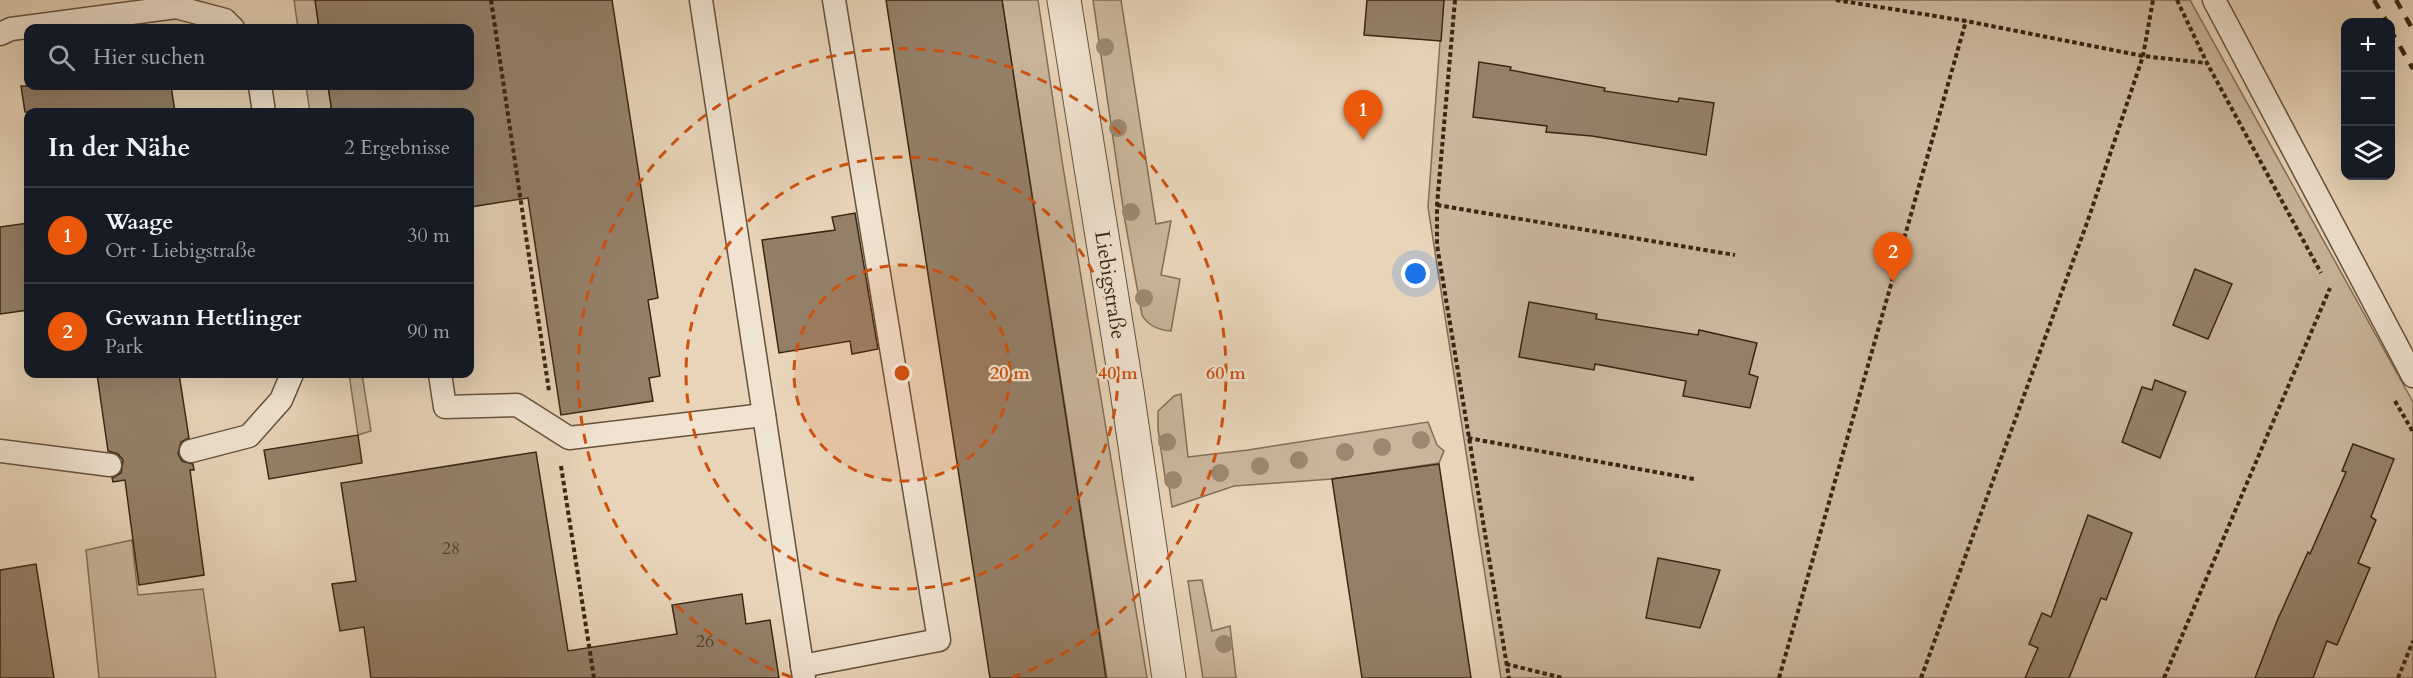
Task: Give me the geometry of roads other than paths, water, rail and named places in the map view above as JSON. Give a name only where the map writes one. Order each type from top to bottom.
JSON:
[{"type":"street","name":"Liebigstraße","points":[[1064,0],[1127,391],[1169,678]]},
{"type":"lane","points":[[701,0],[803,672],[939,640],[834,0]]},
{"type":"lane","points":[[2214,0],[2413,376]]},
{"type":"lane","points":[[48,24],[176,7],[225,20],[229,24]]},
{"type":"lane","points":[[0,34],[11,29],[24,27]]},
{"type":"lane","points":[[261,90],[263,108]]},
{"type":"lane","points":[[191,451],[249,436],[281,400],[290,378]]},
{"type":"lane","points":[[441,378],[445,406],[517,405],[569,438],[764,415]]},
{"type":"lane","points":[[0,451],[110,465]]},
{"type":"railway","points":[[2374,0],[2385,18]]},
{"type":"railway","points":[[2396,0],[2413,30]]},
{"type":"railway","points":[[2395,38],[2413,69]]},
{"type":"place","name":"Waage","points":[[1363,140]]},
{"type":"place","name":"Gewann Hettlinger","points":[[1893,282]]}]
